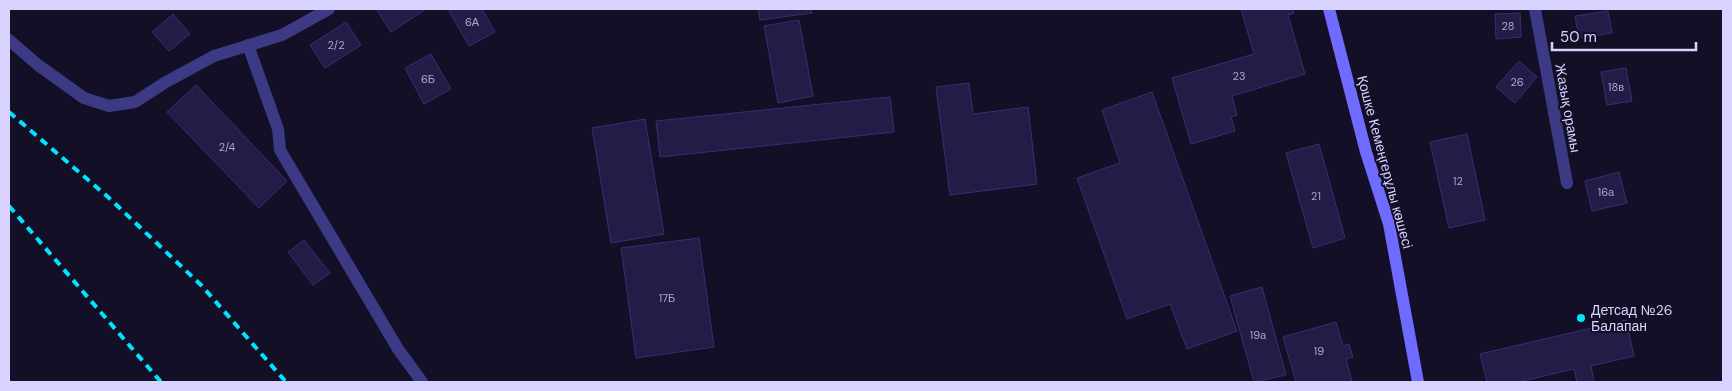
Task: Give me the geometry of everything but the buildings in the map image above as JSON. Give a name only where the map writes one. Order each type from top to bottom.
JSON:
[{"type":"street","points":[[9,40],[38,65],[84,98],[109,106],[135,102],[166,82],[214,56],[282,35],[329,9]]},
{"type":"street","name":"Қошке Кемеңгерұлы көшесі","points":[[1329,9],[1366,152],[1389,224],[1418,382]]},
{"type":"street","name":"Жазық орамы","points":[[1535,9],[1567,183]]},
{"type":"street","points":[[248,45],[278,129],[280,150],[398,349],[422,382]]},
{"type":"railway","points":[[9,112],[108,197],[202,286],[286,382]]},
{"type":"railway","points":[[9,206],[161,382]]},
{"type":"place","name":"Детсад №26 Балапан","points":[[1581,318]]}]
